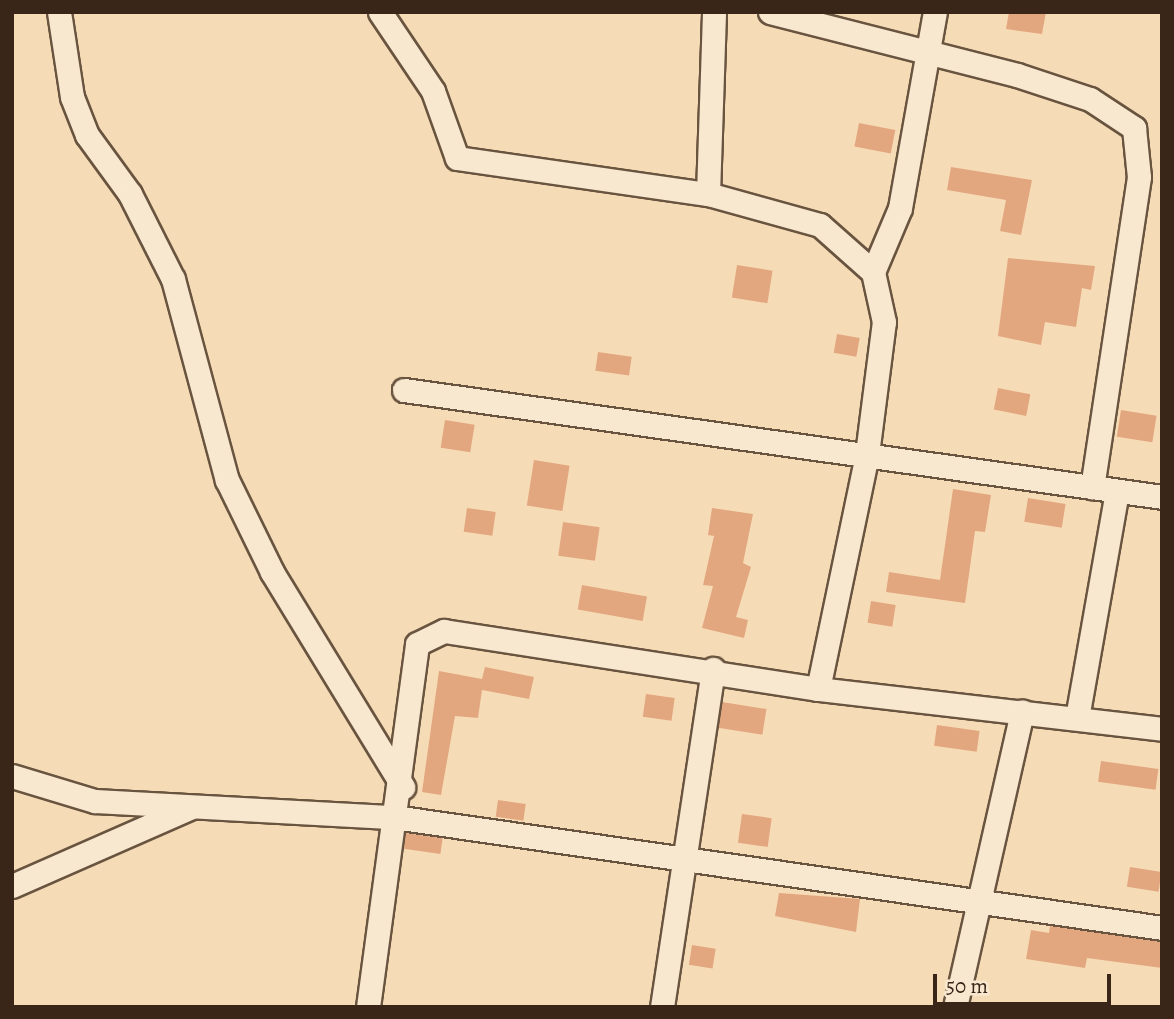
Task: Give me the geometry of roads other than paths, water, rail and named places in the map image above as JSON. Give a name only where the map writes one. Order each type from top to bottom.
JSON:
[{"type":"street","points":[[59,12],[72,97],[87,135],[130,194],[173,279],[227,480],[272,572],[403,787]]},
{"type":"street","points":[[380,12],[433,91],[457,158],[708,194],[820,225],[873,272]]},
{"type":"street","points":[[708,194],[714,12]]},
{"type":"street","points":[[770,12],[930,50],[1090,99],[1134,128],[1139,177],[1092,488]]},
{"type":"street","points":[[818,689],[867,454],[884,322],[873,272],[900,208],[935,12]]},
{"type":"street","points":[[404,390],[1162,497]]},
{"type":"street","points":[[1077,718],[1117,491]]},
{"type":"street","points":[[368,1007],[394,817],[403,787],[418,644],[444,631],[713,669],[818,689],[1162,729]]},
{"type":"street","points":[[662,1007],[713,669]]},
{"type":"street","points":[[956,1007],[977,898],[1004,808],[1022,711]]},
{"type":"street","points":[[12,776],[94,801],[394,817],[683,860],[977,898],[1162,928]]},
{"type":"street","points":[[12,886],[192,807]]}]
